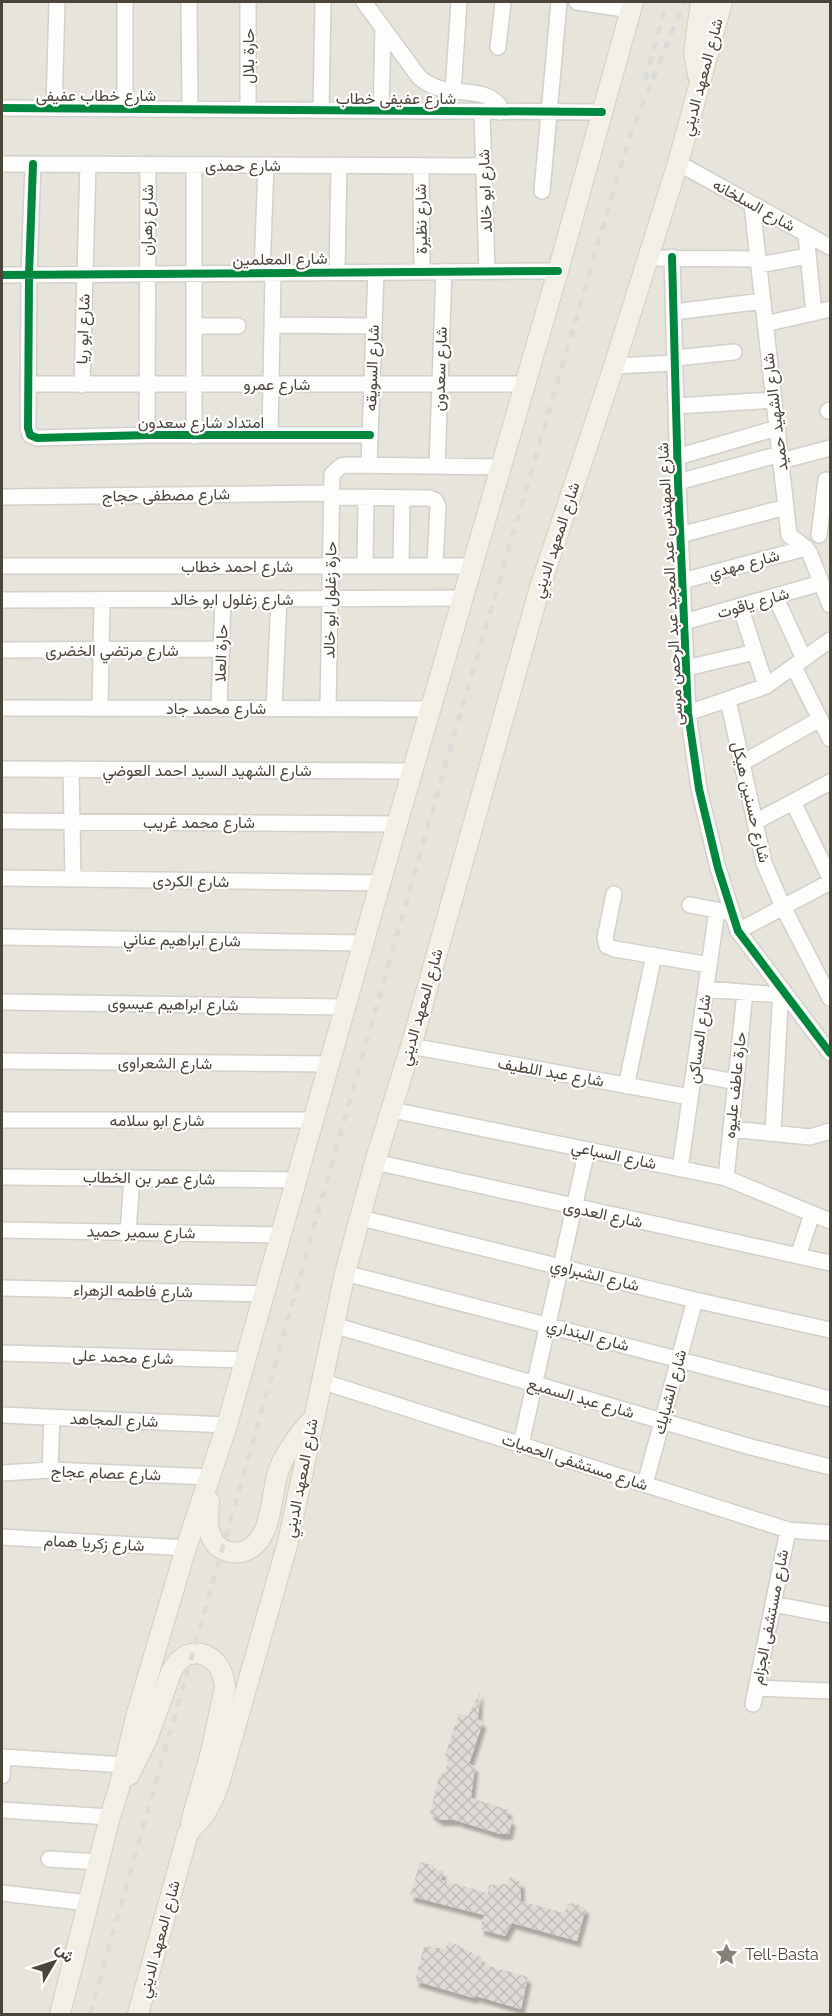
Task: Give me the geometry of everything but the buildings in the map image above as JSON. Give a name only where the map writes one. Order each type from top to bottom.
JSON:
[{"type":"main road","points":[[700,84],[694,52],[701,2]]},
{"type":"main road","name":"شارع المعهد الديني","points":[[138,2014],[188,1833],[204,1815],[219,1784],[288,1542],[333,1325],[375,1162],[411,1046],[540,587],[614,366],[678,163],[722,2]]},
{"type":"main road","points":[[60,2014],[137,1713],[186,1548],[227,1425],[632,6]]},
{"type":"main road","points":[[210,1477],[208,1527],[212,1539],[219,1548],[228,1552],[251,1548],[262,1536],[266,1527],[278,1471],[287,1452],[313,1419]]},
{"type":"main road","points":[[119,1788],[144,1748],[177,1662],[194,1653],[214,1659],[224,1677],[225,1687],[211,1752],[188,1833]]},
{"type":"street","points":[[54,108],[57,2]]},
{"type":"street","points":[[125,2],[125,109]]},
{"type":"street","points":[[189,2],[190,109]]},
{"type":"street","name":"حارة بلال","points":[[248,2],[248,110]]},
{"type":"street","points":[[321,110],[323,2]]},
{"type":"street","points":[[364,2],[426,83],[435,88],[453,92],[488,95],[499,105],[500,112]]},
{"type":"street","points":[[453,92],[459,2]]},
{"type":"street","points":[[498,47],[503,2]]},
{"type":"street","points":[[542,191],[559,2]]},
{"type":"street","points":[[577,2],[632,6]]},
{"type":"street","points":[[381,111],[383,28]]},
{"type":"street","name":"شارع خطاب عفيفى","points":[[2,108],[190,109]]},
{"type":"street","name":"شارع عفيفى خطاب","points":[[190,109],[603,112]]},
{"type":"street","name":"شارع ابو خالد","points":[[482,112],[487,271]]},
{"type":"street","name":"شارع السلخانه","points":[[678,163],[831,247]]},
{"type":"street","name":"شارع حمدى","points":[[2,164],[484,166]]},
{"type":"street","points":[[29,384],[29,275],[33,164]]},
{"type":"street","name":"شارع ابو ريا","points":[[82,385],[88,164]]},
{"type":"street","name":"شارع زهران","points":[[146,274],[148,165]]},
{"type":"street","points":[[194,165],[194,436]]},
{"type":"street","points":[[266,165],[268,273],[272,325],[270,435]]},
{"type":"street","points":[[337,272],[339,165]]},
{"type":"street","name":"شارع نظيرة","points":[[421,166],[422,271]]},
{"type":"street","name":"شارع الشهيد حميد","points":[[752,205],[789,535],[802,545],[831,605]]},
{"type":"street","points":[[806,234],[814,313]]},
{"type":"street","points":[[648,258],[672,257],[759,262],[808,256]]},
{"type":"street","name":"شارع المهندس عبد المجيد عبد الرحمن مرسى","points":[[672,257],[677,457],[688,713],[699,789],[718,867],[725,911],[781,992],[831,1053]]},
{"type":"street","name":"شارع سعدون","points":[[437,466],[444,271]]},
{"type":"street","name":"شارع المعلمين","points":[[2,275],[558,271]]},
{"type":"street","name":"شارع السويقه","points":[[369,465],[376,272]]},
{"type":"street","points":[[146,274],[147,435]]},
{"type":"street","points":[[674,312],[763,301]]},
{"type":"street","points":[[765,324],[831,309]]},
{"type":"street","points":[[272,325],[374,326]]},
{"type":"street","points":[[194,326],[238,326]]},
{"type":"street","points":[[614,366],[734,352]]},
{"type":"street","name":"شارع عمرو","points":[[29,384],[525,384]]},
{"type":"street","name":"امتداد شارع سعدون","points":[[29,384],[28,428],[33,437],[370,435]]},
{"type":"street","points":[[676,406],[774,400]]},
{"type":"street","points":[[677,457],[777,428]]},
{"type":"street","points":[[678,482],[780,457],[831,448]]},
{"type":"street","name":"حارة زغلول ابو خالد","points":[[328,708],[332,474],[336,469],[347,465],[369,465]]},
{"type":"street","points":[[369,465],[501,467]]},
{"type":"street","points":[[825,532],[826,480]]},
{"type":"street","name":"شارع مصطفى حجاج","points":[[2,497],[331,495],[432,499],[437,503],[435,566]]},
{"type":"street","points":[[365,566],[366,498]]},
{"type":"street","points":[[401,566],[402,498]]},
{"type":"street","points":[[680,535],[786,507]]},
{"type":"street","name":"شارع مهدي","points":[[682,581],[802,545],[825,532]]},
{"type":"street","name":"شارع احمد خطاب","points":[[2,566],[472,566]]},
{"type":"street","name":"شارع ياقوت","points":[[684,622],[821,583]]},
{"type":"street","points":[[775,596],[820,719],[831,739]]},
{"type":"street","points":[[274,708],[279,598]]},
{"type":"street","name":"شارع زغلول ابو خالد","points":[[2,600],[463,598]]},
{"type":"street","name":"حارة العلا","points":[[219,707],[223,599]]},
{"type":"street","points":[[100,708],[102,600]]},
{"type":"street","points":[[740,606],[766,686]]},
{"type":"street","points":[[688,713],[766,686],[831,640]]},
{"type":"street","name":"شارع مرتضي الخضرى","points":[[2,650],[222,649]]},
{"type":"street","points":[[686,668],[755,652]]},
{"type":"street","name":"شارع حسنين هيكل","points":[[728,700],[764,864],[783,907],[831,998]]},
{"type":"street","name":"شارع محمد جاد","points":[[2,708],[431,709]]},
{"type":"street","points":[[742,763],[820,719]]},
{"type":"street","name":"شارع الشهيد السيد احمد العوضي","points":[[2,769],[412,771]]},
{"type":"street","points":[[71,769],[73,879]]},
{"type":"street","points":[[755,822],[831,782]]},
{"type":"street","points":[[738,931],[831,880],[793,802]]},
{"type":"street","name":"شارع محمد غريب","points":[[2,820],[397,824]]},
{"type":"street","name":"شارع الكردى","points":[[2,878],[380,883]]},
{"type":"street","points":[[614,894],[605,938],[607,946],[710,965]]},
{"type":"street","points":[[690,905],[725,911]]},
{"type":"street","name":"شارع المساكن","points":[[680,1169],[710,965],[725,911]]},
{"type":"street","name":"شارع ابراهيم عناني","points":[[2,937],[363,943]]},
{"type":"street","points":[[626,1086],[654,955]]},
{"type":"street","points":[[706,989],[781,992],[773,1133]]},
{"type":"street","name":"حارة عاطف عليوه","points":[[726,1178],[745,992]]},
{"type":"street","name":"شارع ابراهيم عيسوى","points":[[2,1002],[345,1007]]},
{"type":"street","name":"شارع عبد اللطيف","points":[[411,1046],[690,1097]]},
{"type":"street","name":"شارع الشعراوى","points":[[2,1061],[329,1064]]},
{"type":"street","points":[[694,1074],[736,1082]]},
{"type":"street","name":"شارع السباعي","points":[[392,1110],[726,1178],[831,1221]]},
{"type":"street","name":"شارع ابو سلامه","points":[[2,1120],[313,1120]]},
{"type":"street","points":[[731,1129],[810,1137],[831,1131]]},
{"type":"street","points":[[521,1444],[587,1150]]},
{"type":"street","name":"شارع العدوى","points":[[375,1162],[574,1208],[831,1263]]},
{"type":"street","name":"شارع عمر بن الخطاب","points":[[2,1177],[297,1180]]},
{"type":"street","points":[[128,1232],[132,1178]]},
{"type":"street","points":[[798,1256],[812,1214]]},
{"type":"street","name":"شارع الشبراوي","points":[[361,1218],[695,1300],[831,1330]]},
{"type":"street","name":"شارع سمير حميد","points":[[2,1230],[281,1235]]},
{"type":"street","name":"شارع البنداري","points":[[345,1273],[831,1399]]},
{"type":"street","name":"شارع فاطمه الزهراء","points":[[2,1288],[264,1294]]},
{"type":"street","name":"شارع الشبايك","points":[[645,1484],[695,1300]]},
{"type":"street","name":"شارع عبد السميع","points":[[333,1325],[751,1447],[831,1467]]},
{"type":"street","name":"شارع محمد على","points":[[2,1353],[245,1360]]},
{"type":"street","name":"شارع مستشفى الحميات","points":[[321,1381],[788,1530],[831,1533]]},
{"type":"street","name":"شارع المجاهد","points":[[2,1415],[227,1425]]},
{"type":"street","points":[[50,1470],[52,1417]]},
{"type":"street","name":"شارع عصام عجاج","points":[[2,1473],[50,1470],[210,1477]]},
{"type":"street","name":"شارع مستشفى الجزام","points":[[753,1704],[788,1530]]},
{"type":"street","name":"شارع زكريا همام","points":[[2,1538],[186,1548]]},
{"type":"street","points":[[773,1604],[831,1615]]},
{"type":"street","points":[[756,1688],[831,1691]]},
{"type":"street","points":[[2,1776],[2,1757],[125,1765]]},
{"type":"street","points":[[2,1810],[110,1817]]},
{"type":"street","points":[[49,1859],[99,1862]]},
{"type":"street","points":[[2,1893],[88,1903]]},
{"type":"shaded area","points":[[2,2],[830,2],[830,2014],[2,2014]]},
{"type":"railway","points":[[645,80],[667,2]]},
{"type":"railway","points":[[90,2014],[448,756],[629,138],[684,2]]},
{"type":"cycle path","points":[[2,108],[602,112]]},
{"type":"cycle path","points":[[33,164],[29,275],[28,428],[30,435],[37,438],[147,435],[370,435]]},
{"type":"cycle path","points":[[672,257],[678,482],[688,713],[699,789],[718,868],[738,931],[830,1053]]},
{"type":"cycle path","points":[[2,275],[558,271]]},
{"type":"place","name":"Tell-Basta","points":[[727,1954]]}]
